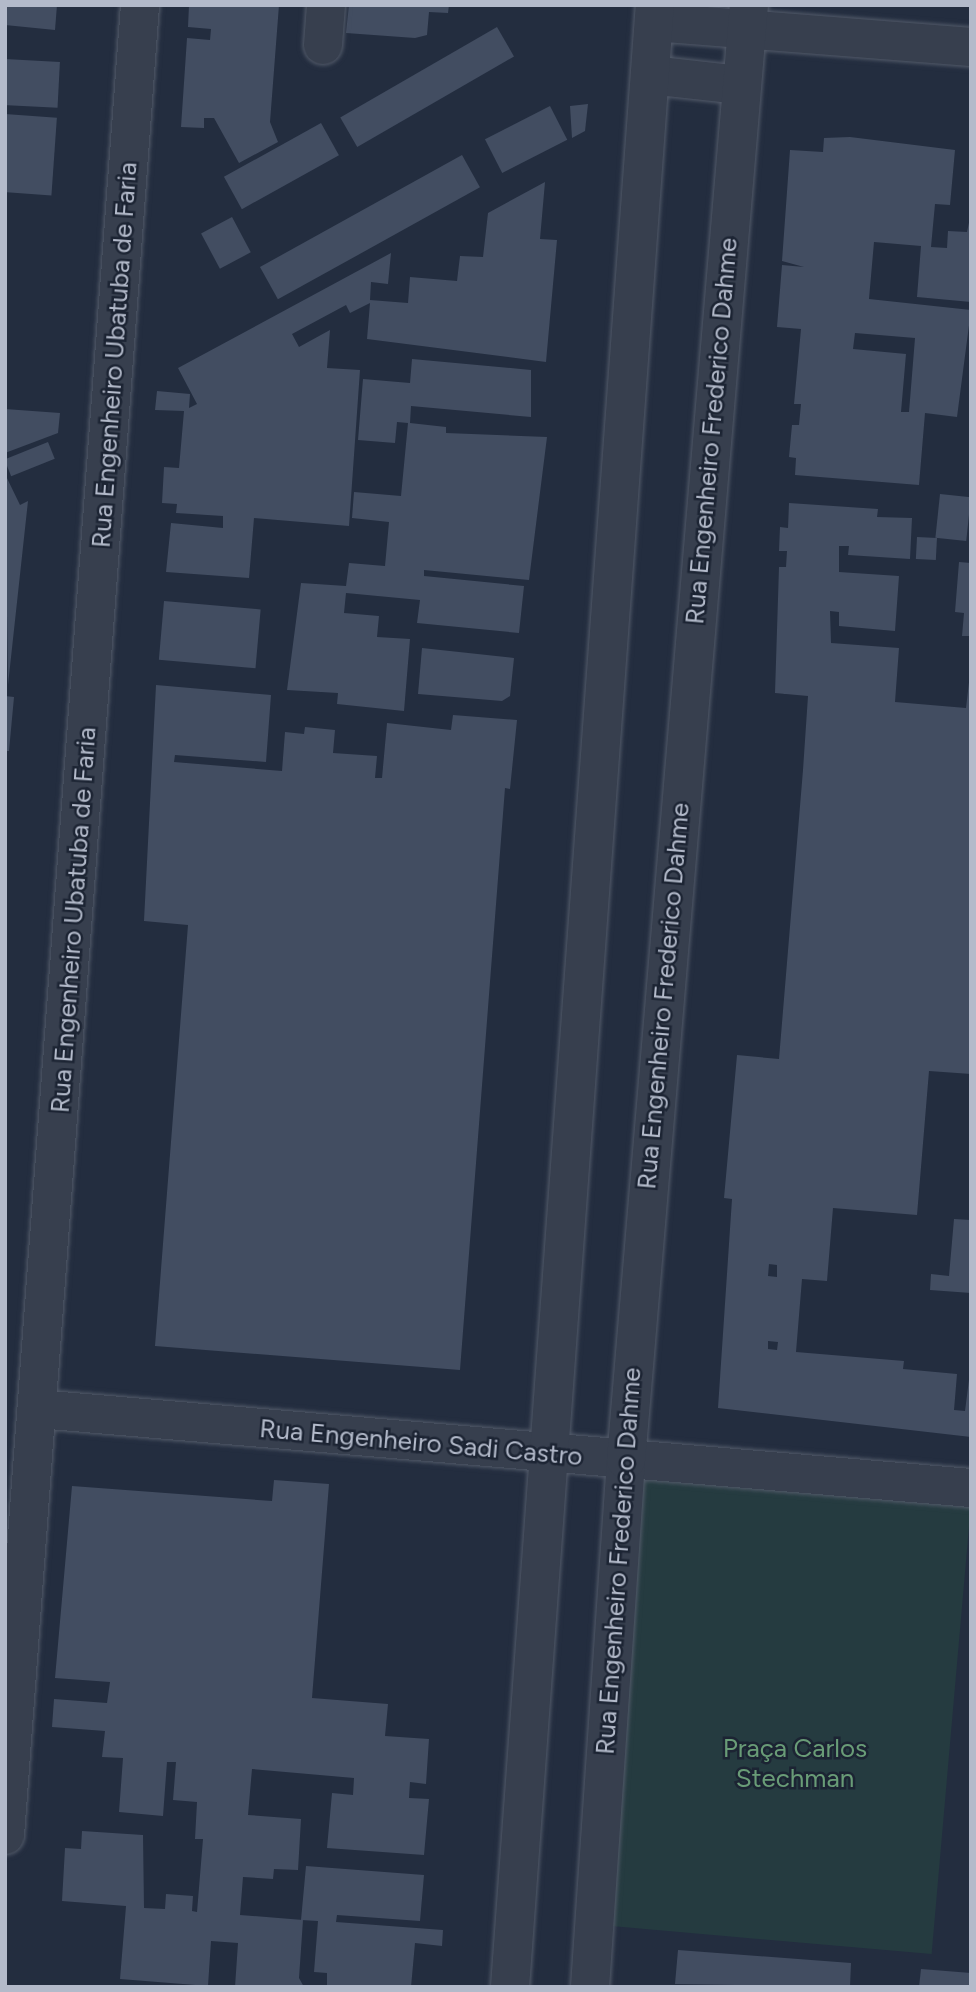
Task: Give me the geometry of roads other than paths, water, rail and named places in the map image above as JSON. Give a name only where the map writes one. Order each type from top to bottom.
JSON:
[{"type":"street","name":"Rua Engenheiro Ubatuba de Faria","points":[[5,1835],[140,5]]},
{"type":"street","points":[[323,45],[326,5]]},
{"type":"street","points":[[510,1987],[654,13],[747,17],[971,47]]},
{"type":"street","name":"Rua Engenheiro Frederico Dahme","points":[[590,1987],[625,1460],[747,17]]},
{"type":"street","points":[[650,75],[741,85]]},
{"type":"street","name":"Rua Engenheiro Sadi Castro","points":[[38,1409],[971,1488]]},
{"type":"park label","name":"Praça Carlos Stechman","points":[[795,1764]]}]
